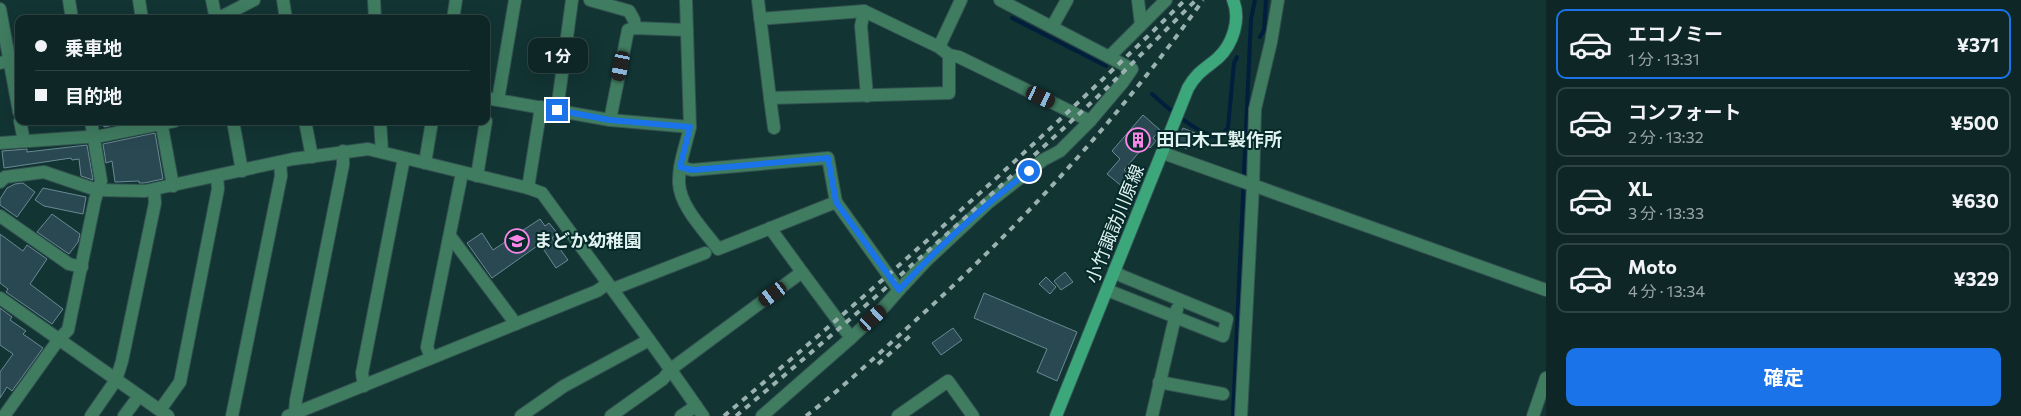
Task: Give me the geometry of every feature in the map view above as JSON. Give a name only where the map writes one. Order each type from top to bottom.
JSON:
[{"type":"main road","name":"小竹諏訪川原線","points":[[1056,416],[1194,77],[1219,57],[1230,42],[1236,18],[1236,6],[1233,0]]},
{"type":"street","points":[[69,0],[71,15]]},
{"type":"street","points":[[139,0],[141,15]]},
{"type":"street","points":[[212,0],[215,15]]},
{"type":"street","points":[[224,15],[254,0]]},
{"type":"street","points":[[283,0],[285,15]]},
{"type":"street","points":[[374,0],[375,15]]},
{"type":"street","points":[[454,15],[456,0]]},
{"type":"street","points":[[515,0],[491,99],[610,120],[690,127]]},
{"type":"street","points":[[557,110],[572,0]]},
{"type":"street","points":[[590,0],[629,11],[634,20],[635,28]]},
{"type":"street","points":[[686,0],[690,127],[680,167],[679,185],[682,197],[689,210],[718,249],[836,202]]},
{"type":"street","points":[[758,0],[774,128]]},
{"type":"street","points":[[770,98],[948,93],[944,51],[960,0]]},
{"type":"street","points":[[762,416],[884,307],[926,260],[988,203],[1043,160],[1060,151],[1090,121],[1132,69],[1000,0]]},
{"type":"street","points":[[1052,27],[1067,0]]},
{"type":"street","points":[[1138,0],[1141,25]]},
{"type":"street","points":[[1109,57],[1166,0]]},
{"type":"street","points":[[1242,416],[1255,108],[1271,42],[1278,0]]},
{"type":"street","points":[[0,9],[15,89]]},
{"type":"street","points":[[760,19],[864,11],[1090,121]]},
{"type":"street","points":[[864,11],[861,26],[867,96]]},
{"type":"street","points":[[610,120],[628,30],[635,28],[687,30]]},
{"type":"street","points":[[528,188],[541,108]]},
{"type":"street","points":[[21,125],[24,141]]},
{"type":"street","points":[[4,416],[59,339],[68,330],[101,181],[92,125]]},
{"type":"street","points":[[0,142],[94,137],[152,125]]},
{"type":"street","points":[[162,125],[173,186]]},
{"type":"street","points":[[234,125],[242,171]]},
{"type":"street","points":[[306,125],[312,157]]},
{"type":"street","points":[[380,125],[382,152]]},
{"type":"street","points":[[425,163],[431,125]]},
{"type":"street","points":[[477,176],[485,125]]},
{"type":"street","points":[[0,182],[5,177],[44,172],[98,190],[154,190],[280,162],[368,149],[528,188],[542,193],[700,411],[682,416]]},
{"type":"street","points":[[291,415],[296,400],[343,165],[343,152]]},
{"type":"street","points":[[1163,153],[1546,290]]},
{"type":"street","points":[[364,386],[362,373],[404,158]]},
{"type":"street","points":[[680,167],[692,170],[828,158],[836,202],[899,290]]},
{"type":"street","points":[[232,416],[281,176],[280,162]]},
{"type":"street","points":[[432,358],[427,347],[462,172]]},
{"type":"street","points":[[0,298],[164,413],[180,382],[218,189],[217,176]]},
{"type":"street","points":[[91,416],[116,380],[122,361],[156,203],[154,190]]},
{"type":"street","points":[[0,216],[69,264],[82,267]]},
{"type":"street","points":[[770,228],[851,338]]},
{"type":"street","points":[[450,236],[516,324]]},
{"type":"street","points":[[291,415],[597,290],[705,253]]},
{"type":"street","points":[[1107,290],[1223,336],[1226,319],[1114,271]]},
{"type":"street","points":[[611,416],[663,379],[671,369],[802,272]]},
{"type":"street","points":[[1152,416],[1174,317],[1180,300]]},
{"type":"street","points":[[521,416],[564,386],[649,340]]},
{"type":"street","points":[[1533,416],[1546,378]]},
{"type":"street","points":[[898,416],[948,381],[973,416]]},
{"type":"street","points":[[1159,382],[1222,394]]},
{"type":"street","points":[[124,416],[139,396]]},
{"type":"building","name":"田口木工製作所","points":[[1143,115],[1160,130],[1153,138],[1156,141],[1150,148],[1146,144],[1124,170],[1133,177],[1124,188],[1107,174],[1120,159],[1112,151]]},
{"type":"building","points":[[1183,128],[1195,133],[1187,149],[1176,143]]},
{"type":"building","points":[[155,133],[163,179],[144,183],[139,183],[139,181],[115,182],[112,161],[106,163],[103,144]]},
{"type":"building","points":[[87,145],[93,180],[81,176],[79,159],[72,160],[71,158],[4,168],[2,151],[27,149],[27,152]]},
{"type":"building","points":[[23,183],[35,192],[17,217],[0,205],[0,199],[7,188]]},
{"type":"building","points":[[43,188],[86,197],[83,214],[44,206],[35,200]]},
{"type":"building","points":[[52,214],[80,234],[78,242],[69,254],[37,232]]},
{"type":"building","points":[[540,219],[545,226],[549,223],[558,234],[552,238],[568,260],[556,268],[540,244],[492,278],[467,243],[482,233],[493,250]]},
{"type":"building","points":[[0,234],[23,251],[27,245],[47,259],[30,284],[63,309],[52,324],[6,292],[8,289],[0,283]]},
{"type":"building","points":[[1065,272],[1073,282],[1061,290],[1054,281]]},
{"type":"building","points":[[1046,277],[1056,287],[1050,294],[1039,284]]},
{"type":"building","points":[[984,293],[1077,332],[1057,381],[1037,372],[1047,349],[974,318]]},
{"type":"building","points":[[0,308],[12,317],[10,320],[26,331],[23,334],[43,348],[12,391],[7,387],[0,398],[0,372],[13,354],[0,345]]},
{"type":"building","points":[[953,328],[962,340],[941,355],[932,343]]},
{"type":"waterway","points":[[1233,416],[1251,19],[1255,0]]},
{"type":"waterway","points":[[1260,37],[1264,30],[1266,0]]},
{"type":"waterway","points":[[1012,18],[1106,66]]},
{"type":"waterway","points":[[1152,94],[1195,128],[1213,136],[1220,136],[1228,128],[1234,63],[1237,57]]},
{"type":"railway","points":[[724,416],[842,315],[1016,160],[1185,0]]},
{"type":"railway","points":[[736,416],[961,221],[1106,89],[1196,0]]},
{"type":"railway","points":[[806,416],[857,374],[947,291],[1026,213],[1064,173],[1136,89],[1203,0]]},
{"type":"railway","points":[[878,364],[912,334]]},
{"type":"place","name":"田口木工製作所","points":[[1138,140]]},
{"type":"place","name":"まどか幼稚園","points":[[517,241]]},
{"type":"route","points":[[557,110],[610,120],[690,127],[680,167],[692,170],[828,158],[836,202],[899,290],[926,260],[975,214],[1029,171]]}]
